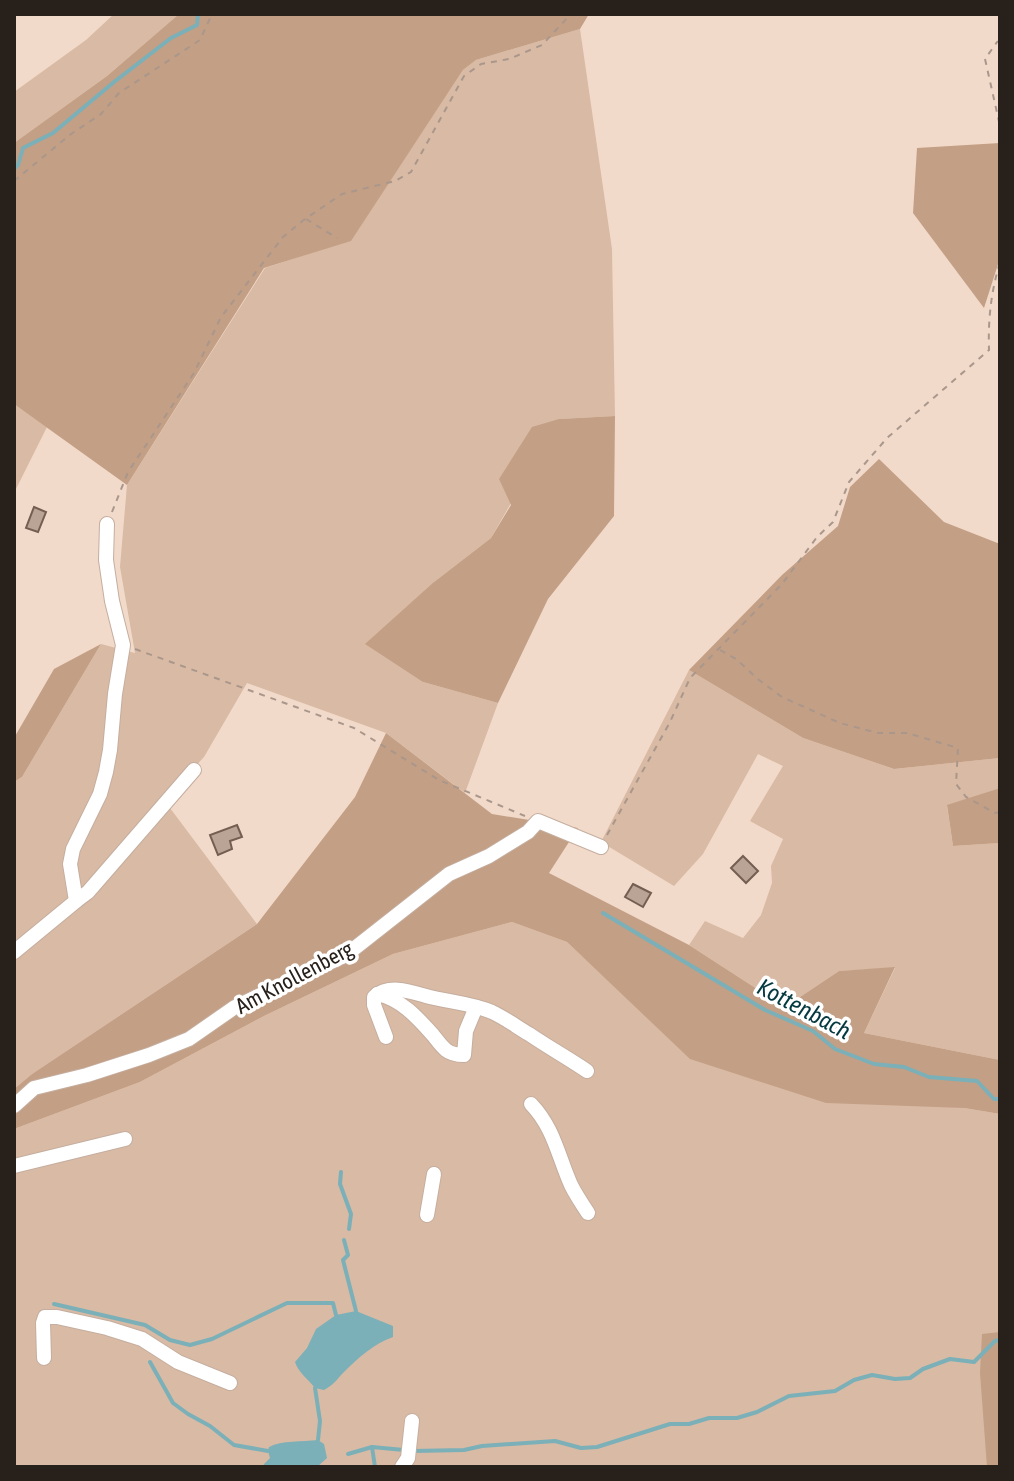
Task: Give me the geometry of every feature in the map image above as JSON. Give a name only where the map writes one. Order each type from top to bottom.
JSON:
[{"type":"lane","points":[[76,901],[70,864],[73,849],[100,794],[106,772],[123,645],[106,560],[107,524]]},
{"type":"lane","points":[[14,952],[88,892],[194,770]]},
{"type":"lane","points":[[538,821],[601,847]]},
{"type":"lane","name":"Am Knollenberg","points":[[14,1106],[34,1088],[87,1075],[189,1039],[235,1007],[346,955],[449,874],[489,856],[528,832],[538,821]]},
{"type":"lane","points":[[376,994],[392,989],[409,991],[494,1013],[587,1071]]},
{"type":"lane","points":[[376,994],[389,997],[405,1007],[443,1048],[455,1055],[464,1055],[466,1031],[476,1007]]},
{"type":"lane","points":[[376,994],[374,1005],[386,1037]]},
{"type":"lane","points":[[531,1104],[543,1116],[572,1187],[588,1213]]},
{"type":"lane","points":[[14,1166],[125,1139]]},
{"type":"lane","points":[[427,1215],[434,1174]]},
{"type":"lane","points":[[44,1358],[43,1323],[45,1317],[57,1317],[142,1339],[178,1362],[230,1383]]},
{"type":"lane","points":[[402,1467],[408,1458],[412,1421]]},
{"type":"path","points":[[14,181],[71,134],[101,114],[119,93],[200,40],[212,14]]},
{"type":"path","points":[[107,524],[128,472],[194,373],[221,317],[283,237],[342,194],[395,181],[411,172],[464,76],[481,64],[509,59],[542,45],[571,14]]},
{"type":"path","points":[[1000,41],[985,59],[1000,126]]},
{"type":"path","points":[[305,219],[337,238]]},
{"type":"path","points":[[601,847],[670,722],[690,678],[782,584],[817,537],[833,522],[849,482],[887,438],[989,350],[988,321],[1000,262]]},
{"type":"path","points":[[123,645],[354,728],[439,780],[538,821]]},
{"type":"path","points":[[719,650],[736,659],[782,697],[840,723],[878,733],[907,733],[958,748],[956,784],[966,797],[995,813],[1000,812]]},
{"type":"shaded area","points":[[114,14],[179,14],[107,76],[14,143],[14,92],[86,40]]},
{"type":"shaded area","points":[[179,14],[589,14],[580,29],[476,60],[463,70],[351,241],[264,268],[127,485],[14,404],[14,143],[107,76]]},
{"type":"shaded area","points":[[580,29],[612,249],[615,416],[559,419],[491,538],[434,582],[423,682],[498,703],[465,793],[386,733],[247,683],[204,757],[164,800],[257,924],[14,1089],[14,782],[22,777],[101,644],[135,653],[120,567],[127,485],[265,268],[351,240],[463,70],[476,60]]},
{"type":"shaded area","points":[[1000,143],[1000,258],[984,308],[913,213],[917,148]]},
{"type":"shaded area","points":[[14,404],[47,427],[14,493]]},
{"type":"shaded area","points":[[615,416],[614,516],[548,599],[498,703],[423,682],[365,644],[434,582],[491,538],[511,505],[499,479],[532,427],[559,419]]},
{"type":"shaded area","points":[[879,459],[944,522],[1000,544],[1000,758],[894,769],[803,738],[689,670],[782,575],[838,526],[850,487]]},
{"type":"shaded area","points":[[101,644],[22,777],[14,782],[14,738],[54,669]]},
{"type":"shaded area","points":[[689,670],[803,738],[894,769],[1000,758],[1000,788],[947,806],[953,846],[1000,843],[1000,1060],[864,1033],[895,968],[839,971],[785,1007],[689,945],[705,921],[743,938],[761,915],[772,883],[771,866],[783,839],[750,821],[783,766],[758,754],[703,854],[674,886],[601,842]]},
{"type":"shaded area","points":[[386,733],[492,814],[578,828],[549,873],[689,945],[785,1007],[839,971],[895,967],[864,1033],[1000,1060],[1000,1114],[964,1108],[826,1103],[690,1059],[567,942],[512,922],[393,954],[264,1016],[140,1082],[14,1129],[14,1089],[257,924],[355,797]]},
{"type":"shaded area","points":[[1000,788],[1000,843],[953,846],[947,805]]},
{"type":"shaded area","points":[[512,922],[567,942],[612,984],[964,1108],[1000,1114],[1000,1467],[14,1467],[14,1129],[140,1082],[264,1016],[393,954]]},
{"type":"shaded area","points":[[1000,1332],[1000,1467],[987,1467],[980,1373],[982,1334]]},
{"type":"water","points":[[356,1311],[393,1326],[393,1337],[355,1361],[328,1388],[315,1388],[295,1362],[307,1348],[316,1329],[336,1315]]},
{"type":"water","points":[[318,1440],[324,1444],[327,1458],[317,1467],[263,1467],[270,1458],[269,1447],[286,1442]]},
{"type":"building","points":[[34,507],[46,512],[38,532],[26,528]]},
{"type":"building","points":[[237,825],[242,837],[230,841],[232,849],[218,855],[210,835]]},
{"type":"building","points":[[743,856],[758,871],[746,883],[731,868]]},
{"type":"building","points":[[633,884],[651,893],[643,907],[625,897]]},
{"type":"waterway","points":[[14,169],[23,148],[53,133],[171,38],[197,25],[198,14]]},
{"type":"waterway","name":"Kottenbach","points":[[603,913],[765,1010],[813,1031],[835,1049],[874,1064],[904,1067],[929,1077],[977,1081],[994,1099],[1000,1099]]},
{"type":"waterway","points":[[341,1172],[340,1184],[351,1214],[349,1229]]},
{"type":"waterway","points":[[344,1240],[348,1255],[343,1260],[356,1311]]},
{"type":"waterway","points":[[54,1304],[145,1325],[170,1340],[190,1345],[212,1339],[287,1303],[333,1303],[336,1315]]},
{"type":"waterway","points":[[414,1451],[464,1450],[555,1441],[581,1448],[597,1447],[670,1424],[689,1424],[709,1418],[737,1418],[789,1396],[835,1391],[854,1380],[872,1375],[910,1378],[923,1369],[950,1359],[974,1362],[995,1341],[1000,1340]]},
{"type":"waterway","points":[[150,1362],[173,1403],[234,1445],[268,1451]]},
{"type":"waterway","points":[[315,1388],[320,1421],[318,1440]]},
{"type":"waterway","points":[[372,1447],[375,1467]]},
{"type":"waterway","points":[[348,1454],[372,1447],[404,1450]]}]
